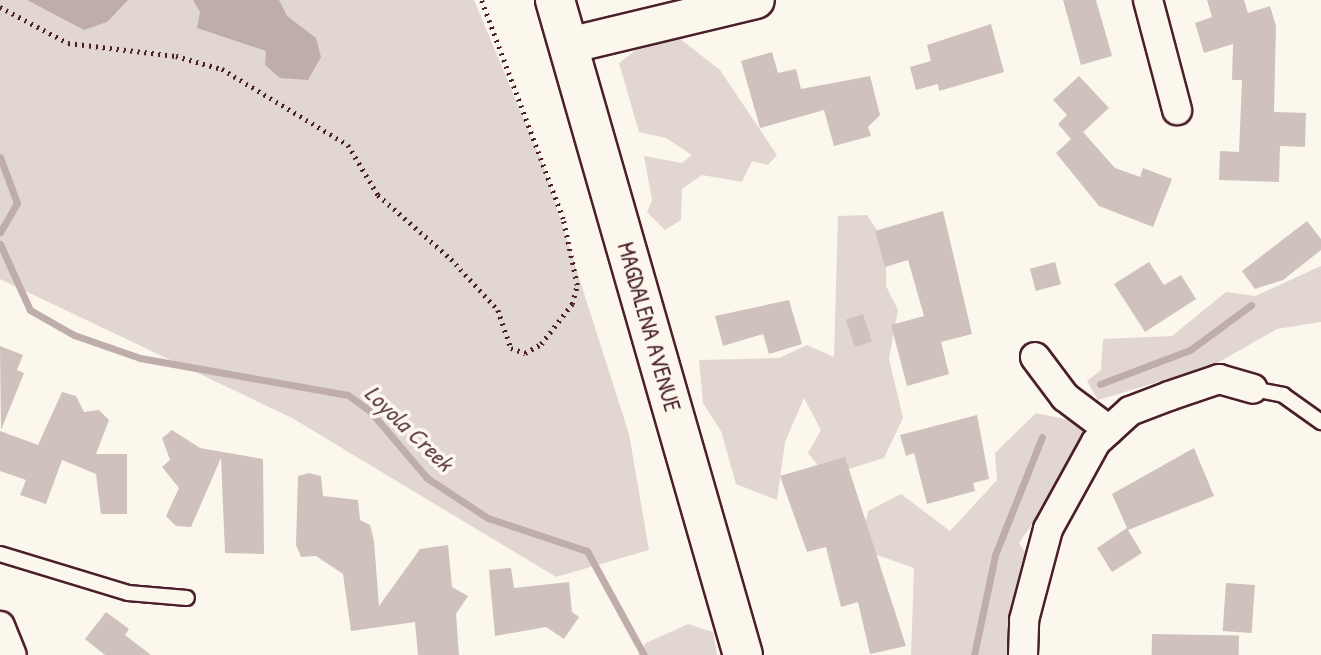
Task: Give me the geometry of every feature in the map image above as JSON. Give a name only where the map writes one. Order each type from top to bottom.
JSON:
[{"type":"main road","name":"MAGDALENA AVENUE","points":[[555,0],[743,655]]},
{"type":"street","points":[[568,45],[756,0]]},
{"type":"street","points":[[1148,0],[1177,110]]},
{"type":"street","points":[[1035,356],[1066,397],[1109,430]]},
{"type":"street","points":[[1023,655],[1024,620],[1048,529],[1069,481],[1109,430],[1130,411],[1219,379],[1253,389]]},
{"type":"street","points":[[0,626],[12,655]]},
{"type":"lane","points":[[1253,389],[1283,395],[1321,422]]},
{"type":"lane","points":[[0,554],[128,593],[187,598]]},
{"type":"path","points":[[0,7],[68,43],[176,56],[222,69],[338,138],[378,195],[409,216],[498,310],[510,348],[525,353],[541,344],[572,304],[577,285],[563,219],[481,0]]},
{"type":"shaded area","points":[[0,0],[474,0],[543,165],[629,434],[649,550],[556,577],[292,418],[0,279]]},
{"type":"shaded area","points":[[27,0],[128,0],[107,22],[84,30]]},
{"type":"shaded area","points":[[193,0],[279,0],[287,16],[316,38],[321,57],[308,80],[280,78],[265,65],[266,51],[197,28],[200,12]]},
{"type":"shaded area","points":[[679,38],[720,70],[777,155],[768,165],[752,161],[742,182],[702,175],[682,189],[681,220],[665,230],[647,212],[652,200],[644,156],[682,163],[692,155],[666,138],[639,132],[619,63],[636,50]]},
{"type":"shaded area","points":[[867,215],[886,244],[886,286],[898,310],[889,359],[903,418],[884,458],[826,476],[808,453],[821,430],[804,398],[785,442],[777,500],[736,484],[721,431],[703,403],[699,360],[779,358],[807,345],[834,357],[838,216]]},
{"type":"shaded area","points":[[1321,266],[1321,322],[1277,329],[1212,366],[1098,400],[1087,381],[1101,370],[1103,339],[1172,336],[1226,292],[1255,296]]},
{"type":"shaded area","points":[[1036,413],[1088,424],[1089,466],[1052,495],[1019,543],[1036,568],[1009,655],[911,655],[914,568],[860,549],[868,511],[901,494],[950,531],[997,480],[995,453]]},
{"type":"shaded area","points":[[688,624],[713,632],[717,655],[638,655],[646,643]]},
{"type":"building","points":[[1063,0],[1096,0],[1112,56],[1081,65]]},
{"type":"building","points":[[1207,0],[1244,0],[1248,13],[1270,6],[1276,26],[1274,112],[1306,113],[1305,147],[1280,146],[1279,182],[1219,180],[1220,151],[1239,152],[1242,80],[1232,80],[1233,44],[1204,53],[1195,23],[1212,17]]},
{"type":"building","points":[[991,24],[1004,72],[939,91],[938,84],[916,90],[910,67],[931,61],[927,45]]},
{"type":"building","points":[[772,52],[778,73],[796,69],[801,89],[870,76],[880,115],[868,127],[871,136],[834,146],[824,110],[760,128],[741,61]]},
{"type":"building","points":[[1079,76],[1109,108],[1083,132],[1115,168],[1140,177],[1143,168],[1172,179],[1153,227],[1099,206],[1056,153],[1071,139],[1058,124],[1067,115],[1053,100]]},
{"type":"building","points":[[943,211],[972,334],[941,342],[949,374],[907,386],[891,325],[924,316],[908,260],[885,267],[875,231]]},
{"type":"building","points":[[1307,221],[1321,239],[1321,250],[1283,280],[1255,289],[1242,271]]},
{"type":"building","points":[[1055,262],[1061,284],[1036,291],[1030,269]]},
{"type":"building","points":[[1149,262],[1164,285],[1181,275],[1196,299],[1145,332],[1114,284]]},
{"type":"building","points":[[789,300],[802,344],[769,354],[763,334],[723,346],[715,316]]},
{"type":"building","points":[[863,314],[872,342],[855,347],[846,320]]},
{"type":"building","points":[[0,346],[23,355],[17,370],[24,373],[1,430]]},
{"type":"building","points":[[62,392],[76,396],[84,412],[99,410],[109,420],[96,454],[127,454],[127,514],[101,514],[96,474],[62,460],[46,504],[20,495],[26,480],[0,471],[0,431],[38,445]]},
{"type":"building","points":[[977,415],[989,479],[973,483],[975,491],[927,504],[914,453],[906,456],[900,435]]},
{"type":"building","points":[[172,430],[200,448],[263,459],[264,554],[225,553],[221,458],[191,527],[176,526],[166,516],[179,488],[162,467],[170,460],[162,438]]},
{"type":"building","points":[[1194,448],[1214,496],[1128,530],[1142,553],[1112,572],[1097,548],[1127,528],[1112,494]]},
{"type":"building","points":[[845,457],[906,646],[870,654],[858,602],[841,607],[826,547],[807,552],[780,476]]},
{"type":"building","points":[[309,473],[321,476],[323,496],[358,500],[360,520],[370,525],[374,541],[379,606],[420,549],[448,545],[452,587],[468,596],[456,614],[459,655],[418,655],[415,622],[351,631],[343,574],[316,556],[301,557],[296,545],[298,476]]},
{"type":"building","points":[[511,568],[514,588],[569,582],[572,612],[579,617],[564,639],[546,627],[495,636],[489,570]]},
{"type":"building","points":[[1226,583],[1255,585],[1252,633],[1223,631]]},
{"type":"building","points":[[106,612],[129,629],[125,635],[151,655],[105,655],[85,639]]},
{"type":"building","points":[[1152,634],[1239,636],[1239,655],[1152,655]]},
{"type":"waterway","name":"Loyola Creek","points":[[0,157],[17,203],[0,233]]},
{"type":"waterway","name":"Loyola Creek","points":[[0,244],[30,310],[74,335],[140,358],[348,395],[370,411],[427,478],[488,518],[587,551],[644,655]]},
{"type":"waterway","points":[[1100,384],[1190,350],[1251,305]]},
{"type":"waterway","points":[[974,655],[995,555],[1042,437]]}]
